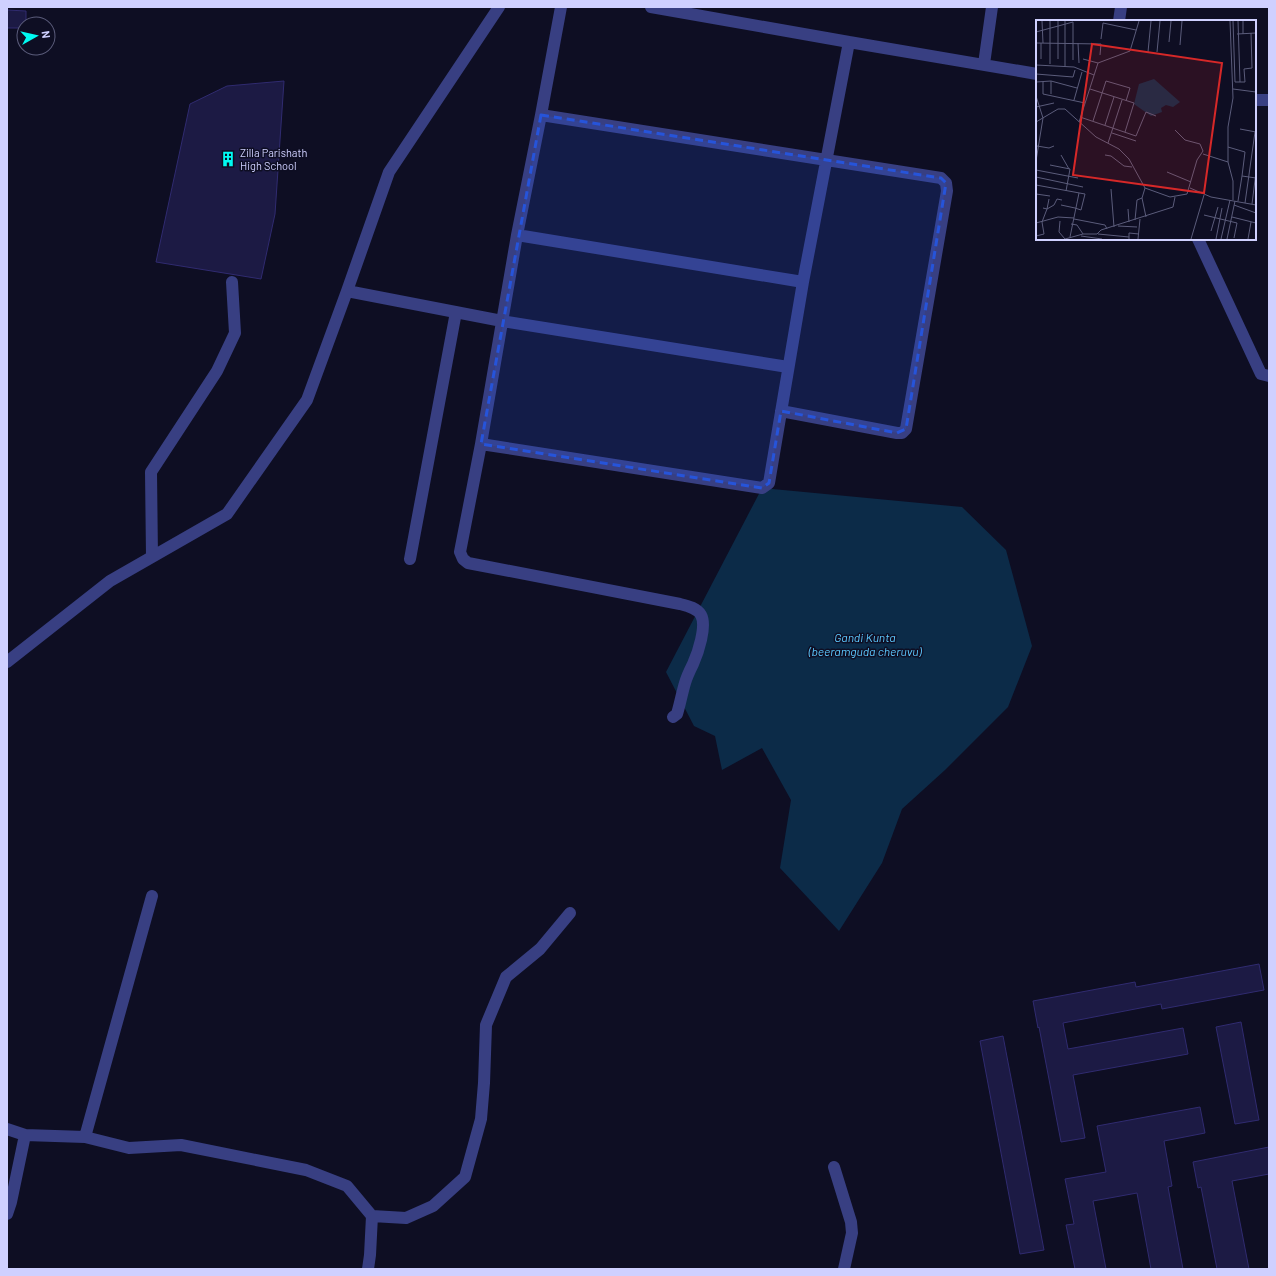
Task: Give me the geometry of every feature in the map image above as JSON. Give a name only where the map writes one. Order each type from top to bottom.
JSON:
[{"type":"street","points":[[7,662],[110,581],[227,514],[307,400],[389,172],[499,7]]},
{"type":"street","points":[[561,7],[517,235],[481,444],[460,552],[462,559],[468,563],[680,604],[693,608],[699,612],[703,622],[702,634],[694,663],[685,682],[677,714],[673,717]]},
{"type":"street","points":[[651,7],[710,12],[849,42],[1036,74]]},
{"type":"street","points":[[984,64],[992,7]]},
{"type":"street","points":[[1118,20],[1121,7]]},
{"type":"street","points":[[481,444],[762,488],[769,483],[803,282],[849,42]]},
{"type":"street","points":[[1256,100],[1269,100]]},
{"type":"street","points":[[541,115],[941,178],[946,183],[947,191],[906,429],[902,433],[897,434],[781,411]]},
{"type":"street","points":[[517,235],[803,282]]},
{"type":"street","points":[[1198,240],[1261,374],[1269,376]]},
{"type":"street","points":[[152,557],[151,472],[217,371],[235,333],[232,282]]},
{"type":"street","points":[[347,291],[502,321],[788,367]]},
{"type":"street","points":[[410,559],[456,312]]},
{"type":"street","points":[[85,1138],[152,896]]},
{"type":"street","points":[[372,1216],[406,1218],[433,1206],[465,1177],[481,1119],[486,1025],[506,977],[540,949],[570,913]]},
{"type":"street","points":[[7,1129],[25,1135],[85,1138],[129,1148],[181,1145],[306,1170],[347,1186],[372,1216],[368,1269]]},
{"type":"street","points":[[7,1214],[11,1202],[25,1135]]},
{"type":"street","points":[[834,1167],[851,1222],[852,1233],[844,1269]]},
{"type":"highlighted area","points":[[541,115],[941,178],[946,183],[906,429],[897,433],[781,411],[769,483],[762,488],[481,444]]},
{"type":"water","name":"Gandi Kunta (beeramguda cheruvu)","points":[[762,488],[962,507],[1006,550],[1032,646],[1008,707],[945,770],[902,809],[882,863],[839,931],[780,868],[791,800],[762,748],[722,770],[715,736],[694,726],[666,672]]},
{"type":"building","points":[[7,10],[26,11],[26,16],[16,16],[16,28],[7,28]]},
{"type":"building","name":"Zilla Parishath High School","points":[[284,81],[275,214],[261,279],[156,262],[190,104],[227,86]]},
{"type":"building","points":[[1259,964],[1264,990],[1162,1009],[1161,1004],[1063,1023],[1068,1049],[1183,1028],[1188,1054],[1073,1075],[1085,1138],[1061,1142],[1033,1001],[1135,982],[1136,987]]},
{"type":"building","points":[[1241,1022],[1259,1120],[1235,1124],[1216,1027]]},
{"type":"building","points":[[1003,1036],[1044,1250],[1020,1254],[980,1041]]},
{"type":"building","points":[[1200,1107],[1205,1133],[1164,1141],[1172,1186],[1168,1187],[1183,1269],[1151,1269],[1137,1193],[1093,1201],[1106,1269],[1075,1269],[1066,1225],[1074,1224],[1065,1179],[1106,1172],[1097,1126]]},
{"type":"building","points":[[1269,1147],[1269,1174],[1232,1181],[1249,1269],[1217,1269],[1201,1187],[1198,1188],[1193,1162]]},
{"type":"place","name":"Zilla Parishath High School","points":[[228,159]]}]
